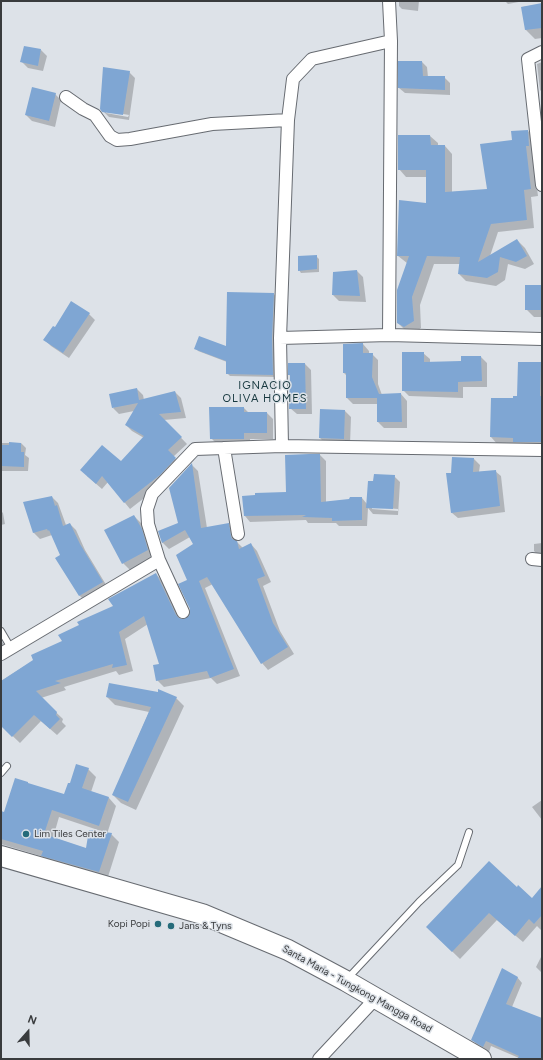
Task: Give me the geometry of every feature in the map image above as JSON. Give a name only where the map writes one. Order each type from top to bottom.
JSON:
[{"type":"main road","name":"Santa Maria - Tungkong Mangga Road","points":[[1,856],[202,914],[288,950],[346,981],[481,1059]]},
{"type":"street","points":[[389,1],[391,41],[389,335]]},
{"type":"street","points":[[282,446],[280,338],[288,120],[293,79],[312,59],[391,41]]},
{"type":"street","points":[[542,52],[528,59],[542,185]]},
{"type":"street","points":[[66,96],[95,115],[110,136],[117,140],[212,124],[288,120]]},
{"type":"street","points":[[280,338],[389,335],[542,339]]},
{"type":"street","points":[[183,612],[158,560],[148,524],[147,509],[152,494],[195,449],[282,446],[542,450]]},
{"type":"street","points":[[224,448],[238,534]]},
{"type":"street","points":[[6,651],[158,560]]},
{"type":"street","points":[[319,1059],[376,998]]},
{"type":"lane","points":[[1,631],[6,651]]},
{"type":"lane","points":[[1,773],[7,766]]},
{"type":"lane","points":[[346,981],[418,902],[458,865],[469,832]]},
{"type":"building","points":[[542,3],[542,28],[525,30],[521,7]]},
{"type":"building","points":[[24,46],[41,49],[38,66],[20,62]]},
{"type":"building","points":[[398,61],[422,61],[423,76],[445,76],[445,90],[398,88]]},
{"type":"building","points":[[103,67],[130,71],[123,115],[102,112],[100,109]]},
{"type":"building","points":[[32,87],[56,93],[49,121],[25,115]]},
{"type":"building","points":[[528,130],[529,146],[526,146],[531,189],[524,190],[527,220],[491,224],[478,262],[517,239],[527,256],[516,262],[500,257],[498,272],[487,278],[458,274],[460,257],[427,256],[412,297],[414,321],[404,327],[397,323],[397,290],[409,256],[397,256],[399,200],[426,203],[426,170],[398,170],[398,135],[430,135],[431,145],[445,145],[445,192],[487,189],[480,144],[512,140],[511,131]]},
{"type":"building","points":[[317,255],[317,269],[298,271],[298,256]]},
{"type":"building","points":[[357,270],[360,296],[332,295],[333,272]]},
{"type":"building","points":[[525,285],[542,285],[542,310],[525,310]]},
{"type":"building","points":[[227,292],[274,293],[272,338],[273,375],[226,374],[226,361],[194,349],[199,336],[226,346]]},
{"type":"building","points":[[71,301],[90,313],[63,353],[43,340],[53,326],[55,327]]},
{"type":"building","points":[[363,343],[363,353],[373,353],[372,377],[379,394],[401,393],[402,422],[377,422],[377,398],[346,398],[346,373],[343,373],[343,344]]},
{"type":"building","points":[[402,352],[424,352],[424,362],[461,361],[461,356],[481,356],[482,381],[458,382],[458,392],[402,391]]},
{"type":"building","points":[[518,362],[541,362],[540,396],[542,396],[542,442],[513,442],[513,438],[490,437],[491,398],[513,398],[513,396],[517,396]]},
{"type":"building","points":[[288,363],[305,363],[306,409],[289,409],[290,375],[288,375]]},
{"type":"building","points":[[137,388],[139,400],[175,391],[181,412],[159,414],[182,437],[168,450],[176,458],[160,475],[124,503],[102,476],[96,484],[80,470],[102,445],[121,461],[144,436],[125,425],[138,403],[112,408],[109,394]]},
{"type":"building","points":[[209,407],[244,407],[244,412],[267,412],[267,433],[244,433],[244,439],[210,439]]},
{"type":"building","points":[[320,409],[345,410],[344,439],[319,438]]},
{"type":"building","points":[[9,442],[21,443],[21,452],[24,452],[24,467],[1,466],[1,445],[9,445]]},
{"type":"building","points":[[320,454],[321,502],[349,499],[350,497],[362,497],[362,520],[332,521],[332,518],[302,517],[306,515],[244,516],[242,496],[255,495],[255,493],[286,492],[285,455]]},
{"type":"building","points":[[452,457],[474,458],[473,472],[496,470],[500,506],[451,513],[446,473],[451,473]]},
{"type":"building","points":[[192,463],[201,528],[229,523],[232,539],[237,541],[239,549],[251,543],[265,576],[257,579],[273,623],[288,647],[261,664],[207,577],[199,581],[234,669],[210,678],[207,671],[156,681],[153,665],[159,664],[144,616],[119,632],[127,665],[112,668],[113,664],[55,681],[61,683],[36,691],[57,712],[56,715],[60,719],[50,729],[34,715],[12,737],[1,726],[1,681],[33,660],[31,655],[62,641],[58,635],[79,625],[77,622],[113,606],[108,599],[156,573],[176,615],[183,619],[189,616],[190,609],[178,584],[187,580],[176,555],[193,544],[185,530],[162,543],[158,531],[178,523],[169,488]]},
{"type":"building","points":[[374,474],[395,475],[393,509],[366,508],[368,481],[373,481]]},
{"type":"building","points":[[52,496],[55,506],[57,505],[63,526],[70,523],[80,544],[103,582],[79,596],[55,558],[60,555],[49,530],[48,531],[47,529],[33,533],[23,502]]},
{"type":"building","points":[[134,515],[142,529],[148,550],[122,564],[104,530]]},
{"type":"building","points":[[109,683],[158,692],[158,689],[177,697],[128,802],[112,795],[151,707],[106,697]]},
{"type":"building","points":[[76,764],[89,768],[82,788],[109,797],[99,826],[52,810],[44,834],[86,848],[89,830],[112,833],[99,872],[41,856],[43,851],[1,839],[1,811],[4,812],[15,778],[64,794],[68,783],[70,783]]},
{"type":"building","points":[[489,861],[517,887],[518,885],[532,898],[542,886],[542,915],[534,924],[529,919],[515,936],[489,913],[452,952],[426,927]]},
{"type":"building","points":[[502,968],[518,977],[506,1004],[542,1018],[542,1059],[517,1059],[519,1056],[486,1041],[483,1047],[471,1040]]},
{"type":"place","name":"Lim Tiles Center","points":[[26,834]]},
{"type":"place","name":"Kopi Popi","points":[[158,924]]},
{"type":"place","name":"Jans & Tyns","points":[[171,926]]},
{"type":"district","name":"IGNACIO OLIVA HOMES","points":[[265,392]]}]
